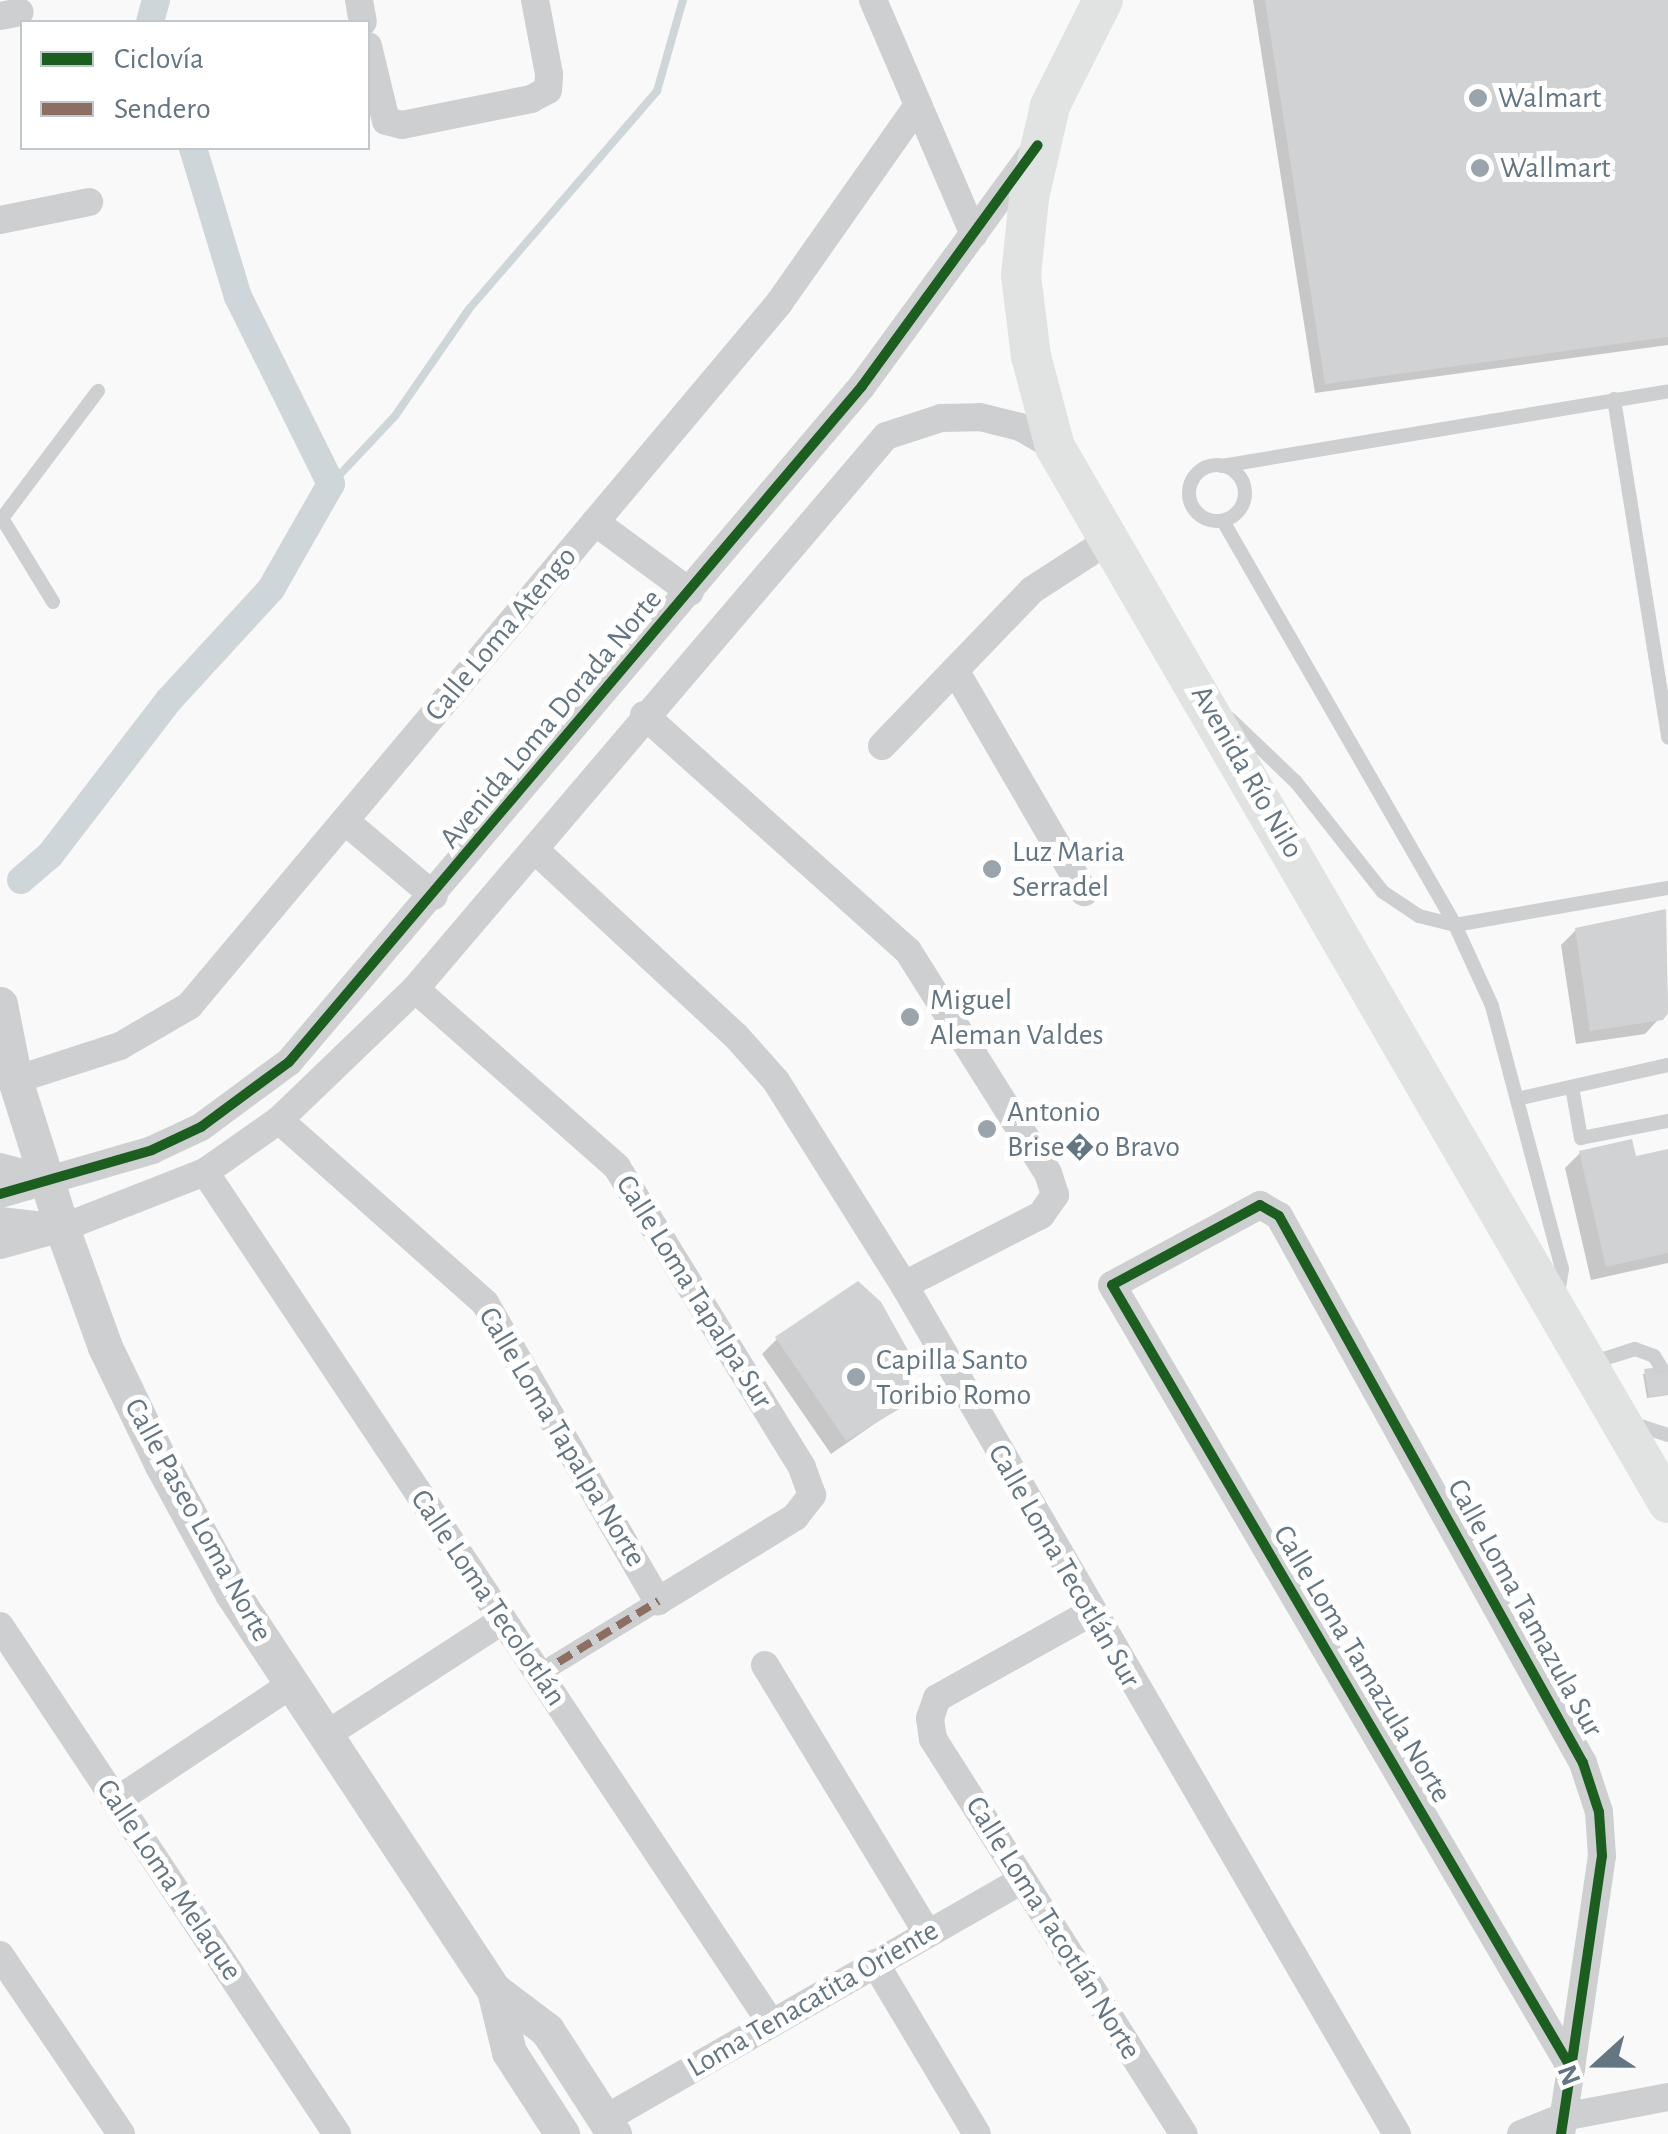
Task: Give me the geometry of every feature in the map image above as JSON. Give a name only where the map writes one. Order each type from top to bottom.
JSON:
[{"type":"main road","name":"Avenida Río Nilo","points":[[1103,0],[1038,146],[1021,275],[1030,356],[1054,447],[1207,699],[1556,1316],[1664,1492]]},
{"type":"street","points":[[370,54],[386,121],[402,125],[548,90],[535,0]]},
{"type":"street","points":[[874,0],[974,234]]},
{"type":"street","name":"Calle Loma Atengo","points":[[15,1080],[120,1046],[188,1006],[828,240],[918,105]]},
{"type":"street","name":"Avenida Loma Dorada Norte","points":[[0,1194],[152,1150],[241,1101],[329,1022],[862,386],[1038,146]]},
{"type":"street","points":[[0,220],[89,202]]},
{"type":"street","points":[[0,1245],[62,1228],[206,1172],[280,1120],[415,989],[644,715],[886,436],[941,418],[980,417],[1020,427],[1054,447]]},
{"type":"street","points":[[595,522],[690,592]]},
{"type":"street","points":[[882,746],[1032,590],[1109,540]]},
{"type":"street","points":[[955,670],[1084,892]]},
{"type":"street","points":[[644,715],[908,951],[1048,1173],[1055,1195],[1042,1215],[904,1285]]},
{"type":"street","points":[[345,820],[434,896]]},
{"type":"street","name":"Calle Loma Tecotlán Sur","points":[[535,850],[736,1036],[776,1081],[904,1285],[1090,1613],[1396,2134]]},
{"type":"street","name":"Calle Loma Tapalpa Sur","points":[[415,989],[618,1167],[802,1467],[812,1495],[795,1517],[658,1601]]},
{"type":"street","name":"Calle Paseo Loma Norte","points":[[0,1004],[15,1080],[45,1180],[104,1347],[160,1462],[292,1684],[494,1990],[509,2052],[562,2134]]},
{"type":"street","name":"Calle Loma Tapalpa Norte","points":[[280,1120],[485,1303],[658,1601]]},
{"type":"street","points":[[0,1167],[45,1180]]},
{"type":"street","name":"Calle Loma Tecolotlán","points":[[206,1172],[771,2023]]},
{"type":"street","name":"Calle Loma Tamazula Sur","points":[[1112,1285],[1260,1206],[1271,1208],[1583,1763],[1600,1812],[1602,1856],[1562,2126]]},
{"type":"street","points":[[0,1220],[62,1228]]},
{"type":"street","name":"Calle Loma Tamazula Norte","points":[[1112,1285],[1572,2068]]},
{"type":"street","points":[[539,1674],[658,1601]]},
{"type":"street","name":"Calle Loma Tacotlán Norte","points":[[1090,1613],[936,1698],[930,1718],[933,1739],[1184,2134]]},
{"type":"street","points":[[326,1735],[503,1620]]},
{"type":"street","name":"Calle Loma Melaque","points":[[0,1626],[337,2134]]},
{"type":"street","points":[[765,1665],[927,1933]]},
{"type":"street","points":[[116,1801],[292,1684]]},
{"type":"street","name":"Loma Tenacatita Oriente","points":[[610,2127],[771,2023],[1022,1881]]},
{"type":"street","points":[[0,1954],[121,2134]]},
{"type":"street","points":[[875,1963],[966,2130]]},
{"type":"street","name":"Calle Paseo Loma Norte","points":[[494,1990],[548,2030],[610,2127]]},
{"type":"street","points":[[1521,2134],[1668,2097]]},
{"type":"lane","points":[[53,602],[2,520],[98,391]]},
{"type":"lane","points":[[1556,1316],[1562,1269],[1492,1006],[1455,925],[1223,521],[1196,512],[1190,494],[1196,476],[1222,466],[1668,391]]},
{"type":"lane","points":[[1614,399],[1668,738]]},
{"type":"lane","points":[[1222,466],[1237,473],[1245,489],[1238,513],[1223,521]]},
{"type":"lane","points":[[1207,699],[1286,770],[1383,892],[1419,916],[1455,925],[1668,888]]},
{"type":"lane","points":[[1517,1099],[1668,1067]]},
{"type":"lane","points":[[1572,1087],[1581,1138],[1668,1122]]},
{"type":"lane","points":[[1585,1365],[1634,1350],[1654,1356],[1662,1367]]},
{"type":"lane","points":[[1619,1420],[1668,1435]]},
{"type":"building","name":"Wallmart","points":[[1265,0],[1668,0],[1668,337],[1325,384]]},
{"type":"building","points":[[1666,909],[1668,1013],[1663,1020],[1590,1031],[1575,928]]},
{"type":"building","points":[[1632,1139],[1636,1156],[1668,1149],[1668,1253],[1606,1267],[1579,1151]]},
{"type":"building","name":"Capilla Santo Toribio Romo","points":[[858,1281],[881,1302],[909,1352],[909,1403],[846,1441],[775,1337]]},
{"type":"building","points":[[1668,1366],[1668,1394],[1649,1397],[1644,1369]]},
{"type":"waterway","points":[[151,20],[156,0]]},
{"type":"waterway","points":[[331,484],[395,416],[469,309],[657,91],[683,0]]},
{"type":"waterway","points":[[21,880],[50,855],[169,700],[271,589],[331,484],[238,297],[194,150]]},
{"type":"marked path","points":[[539,1674],[658,1601]]},
{"type":"cycle path","points":[[0,1194],[152,1150],[201,1127],[289,1062],[862,386],[1038,145]]},
{"type":"cycle path","points":[[1561,2134],[1571,2068],[1602,1856],[1599,1812],[1583,1763],[1279,1216],[1260,1205],[1112,1285],[1571,2068]]},
{"type":"place","name":"Walmart","points":[[1478,98]]},
{"type":"place","name":"Wallmart","points":[[1480,168]]},
{"type":"place","name":"Luz Maria Serradel","points":[[992,869]]},
{"type":"place","name":"Miguel Aleman Valdes","points":[[910,1017]]},
{"type":"place","name":"Antonio Brise�o Bravo","points":[[987,1129]]},
{"type":"place","name":"Capilla Santo Toribio Romo","points":[[856,1377]]}]
